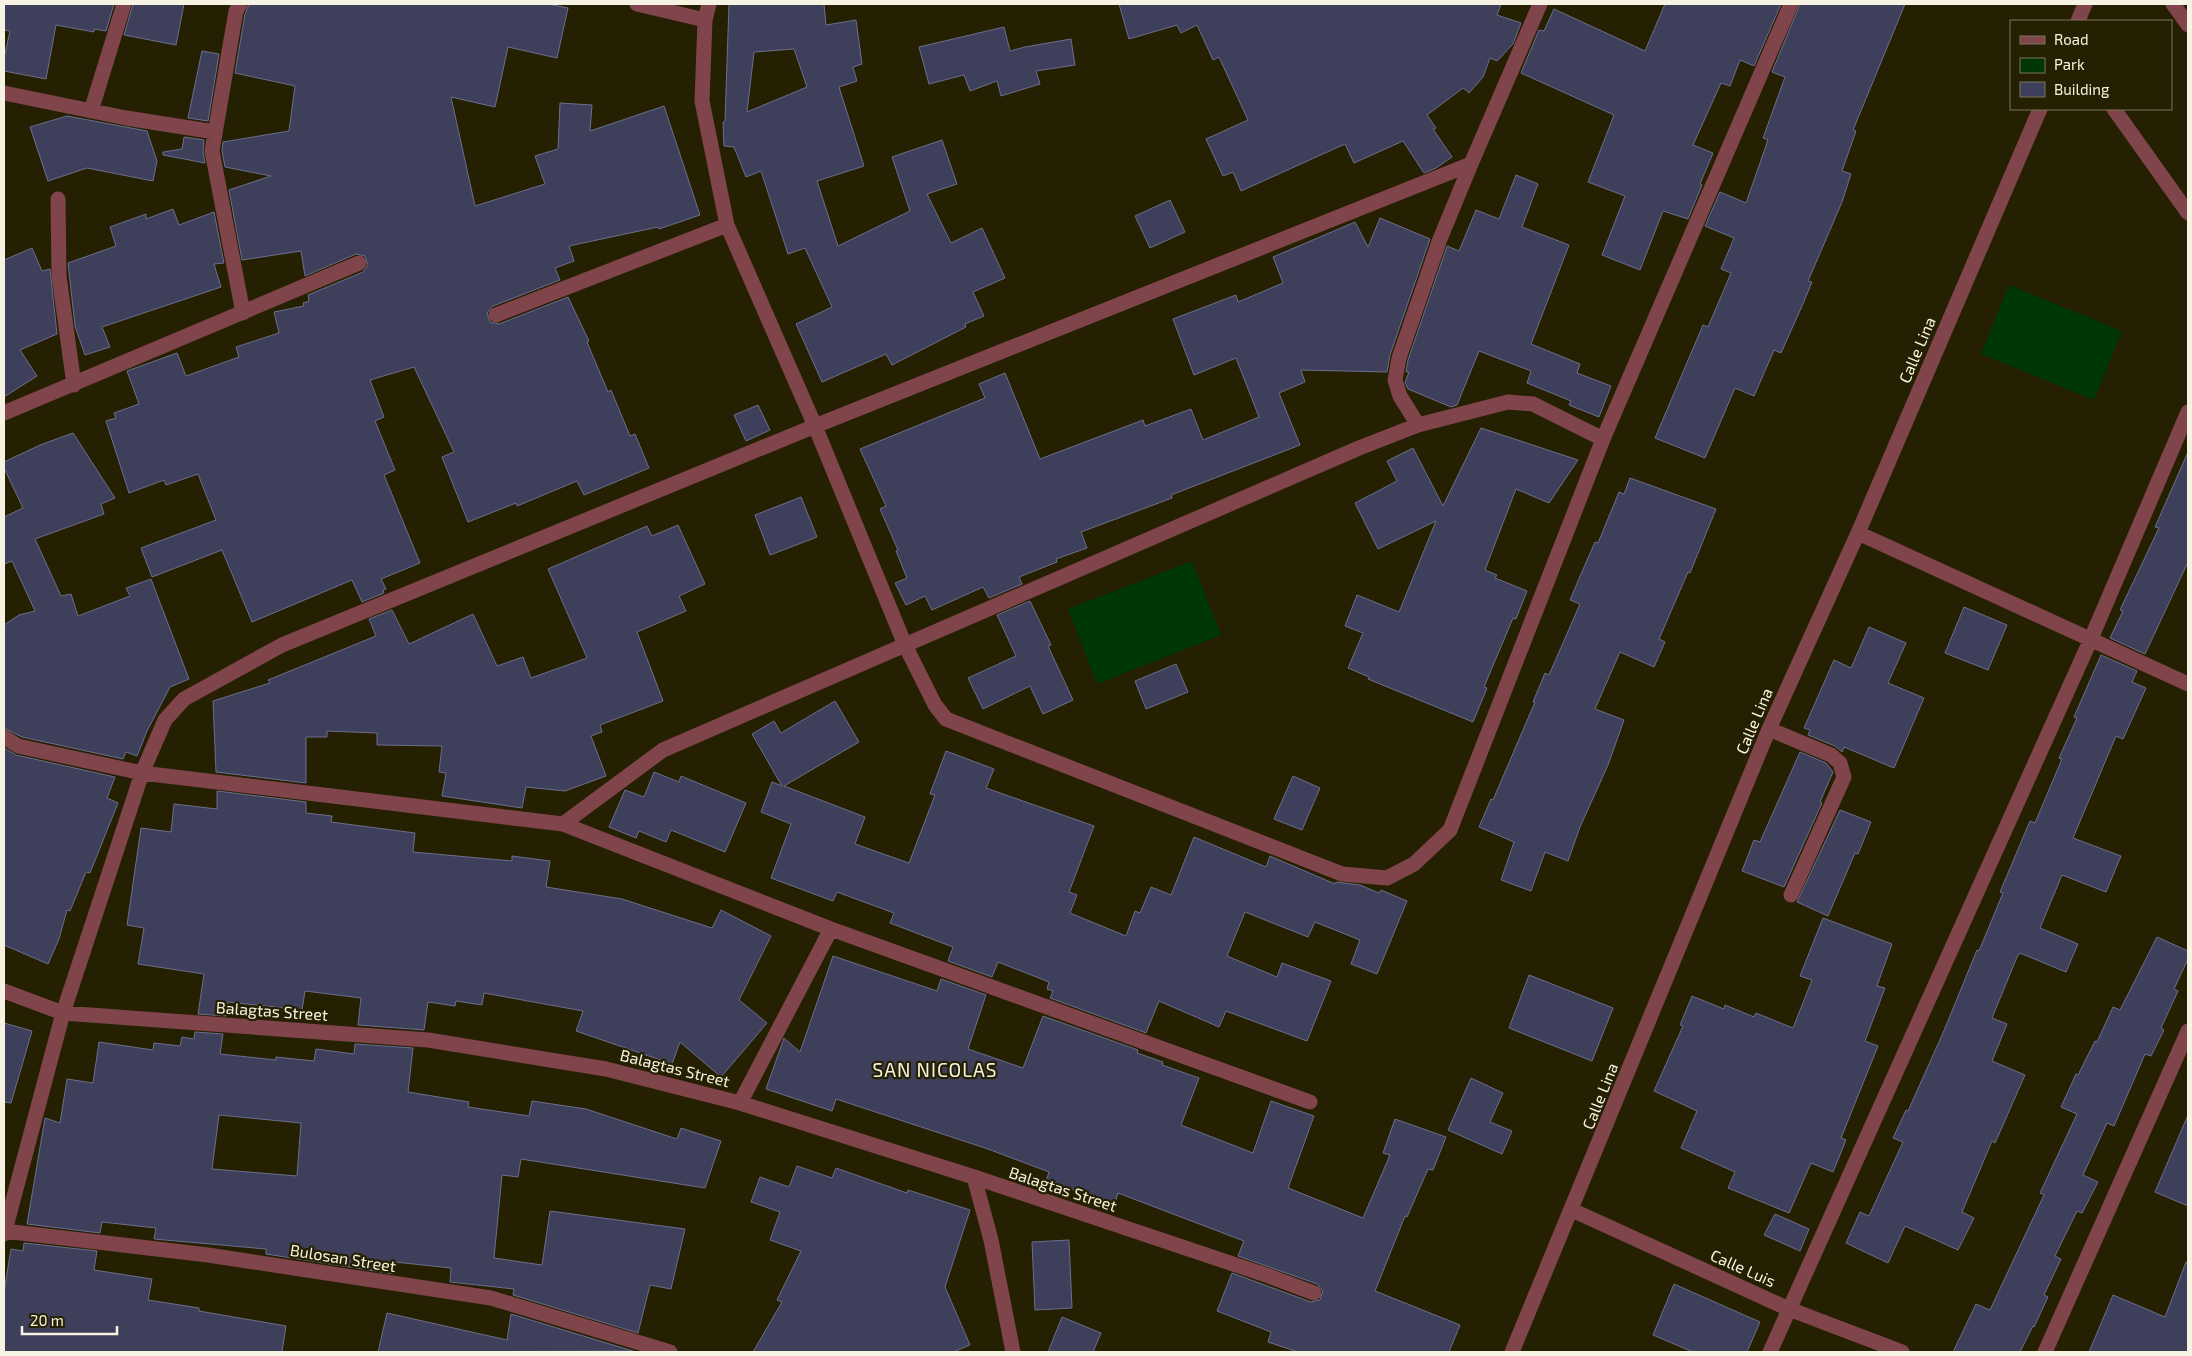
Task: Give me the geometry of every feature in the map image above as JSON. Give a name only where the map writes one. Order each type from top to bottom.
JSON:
[{"type":"street","points":[[91,111],[124,4]]},
{"type":"street","points":[[240,4],[236,10],[212,151],[243,313]]},
{"type":"street","points":[[637,4],[705,20]]},
{"type":"street","points":[[709,4],[705,20],[702,101],[727,225],[815,426],[905,645],[935,705],[946,719],[1342,874],[1387,878],[1414,864],[1450,830],[1603,439],[1791,4]]},
{"type":"street","points":[[1418,425],[1400,396],[1395,380],[1399,358],[1440,239],[1540,4]]},
{"type":"street","points":[[2078,20],[2085,4]]},
{"type":"street","points":[[2173,4],[2188,25]]},
{"type":"street","points":[[4,93],[91,111],[215,132]]},
{"type":"street","name":"Calle Lina","points":[[1512,1352],[1769,729],[1858,533],[2040,110]]},
{"type":"street","points":[[2115,110],[2188,214]]},
{"type":"street","points":[[4,1232],[63,1013],[142,773],[165,720],[184,699],[282,645],[815,426],[1471,164]]},
{"type":"street","points":[[58,199],[59,276],[74,384]]},
{"type":"street","points":[[496,315],[727,225]]},
{"type":"street","points":[[4,413],[359,263]]},
{"type":"street","points":[[562,824],[663,750],[1359,448],[1418,425],[1508,402],[1533,404],[1603,439]]},
{"type":"street","points":[[1770,1352],[2090,640],[2188,412]]},
{"type":"street","points":[[1858,533],[2188,684]]},
{"type":"street","points":[[1769,729],[1831,755],[1840,763],[1844,776],[1790,895]]},
{"type":"street","points":[[4,737],[18,746],[142,773],[562,824],[831,929],[1310,1102]]},
{"type":"street","points":[[740,1103],[831,929]]},
{"type":"street","name":"Balagtas Street","points":[[4,991],[63,1013],[428,1040],[606,1069],[740,1103],[974,1177],[1266,1274],[1314,1293]]},
{"type":"street","points":[[2045,1352],[2188,1031]]},
{"type":"street","points":[[974,1177],[991,1240],[1012,1352]]},
{"type":"street","name":"Calle Luis","points":[[1572,1210],[1789,1309],[1902,1352]]},
{"type":"street","name":"Bulosan Street","points":[[4,1232],[208,1255],[491,1298],[670,1352]]},
{"type":"green space","points":[[2009,285],[2122,331],[2094,400],[1981,354]]},
{"type":"green space","points":[[1192,561],[1221,635],[1097,684],[1068,609]]},
{"type":"building","points":[[4,4],[114,4],[106,31],[94,29],[94,32],[56,25],[46,79],[4,71],[4,58],[10,31],[4,30]]},
{"type":"building","points":[[133,4],[184,4],[176,45],[124,35]]},
{"type":"building","points":[[249,4],[548,4],[568,8],[557,58],[508,47],[495,107],[451,97],[475,206],[545,184],[535,156],[558,149],[560,103],[592,105],[590,131],[664,106],[700,215],[659,229],[658,227],[569,246],[574,261],[555,268],[560,280],[493,306],[487,313],[490,322],[499,324],[568,297],[589,341],[587,342],[608,392],[611,390],[630,436],[635,434],[649,468],[584,495],[577,481],[517,506],[516,503],[468,522],[442,457],[454,452],[414,367],[370,380],[384,417],[375,421],[395,470],[384,475],[420,563],[381,579],[386,589],[383,590],[384,593],[362,602],[352,580],[252,622],[222,550],[152,577],[141,548],[216,520],[198,474],[166,485],[164,480],[129,493],[106,421],[116,418],[114,413],[139,404],[127,371],[177,353],[186,376],[239,357],[236,347],[279,333],[274,312],[304,306],[303,303],[309,301],[308,295],[363,272],[368,265],[365,256],[356,254],[305,276],[301,251],[242,260],[229,190],[271,176],[225,167],[222,151],[223,142],[289,131],[295,86],[235,73],[245,14]]},
{"type":"building","points":[[729,4],[824,4],[826,25],[856,20],[862,64],[853,67],[857,81],[839,87],[864,166],[817,181],[838,246],[910,211],[892,157],[942,140],[957,184],[927,194],[951,243],[982,228],[1005,278],[973,292],[984,316],[965,324],[966,327],[892,365],[886,354],[822,382],[796,324],[832,307],[805,248],[788,254],[761,171],[746,177],[734,147],[724,146],[723,122],[725,121]],"holes":[[[794,49],[807,87],[747,112],[754,52]]]},
{"type":"building","points":[[1119,4],[1501,4],[1497,15],[1521,23],[1513,44],[1497,61],[1490,58],[1483,77],[1469,93],[1463,88],[1427,115],[1436,128],[1433,129],[1452,157],[1436,168],[1424,173],[1403,141],[1354,163],[1345,144],[1241,191],[1233,172],[1223,176],[1206,139],[1248,120],[1219,57],[1213,60],[1197,25],[1181,33],[1177,25],[1129,39]]},
{"type":"building","points":[[1665,4],[1781,4],[1754,66],[1740,60],[1730,86],[1721,83],[1693,145],[1713,153],[1688,219],[1663,211],[1640,270],[1602,255],[1625,196],[1588,182],[1614,115],[1521,73],[1539,30],[1544,31],[1554,9],[1645,51]]},
{"type":"building","points":[[1800,4],[1905,4],[1853,130],[1856,131],[1842,171],[1851,174],[1842,202],[1808,281],[1812,282],[1802,306],[1781,353],[1774,350],[1754,396],[1735,388],[1705,458],[1655,438],[1703,325],[1708,327],[1731,273],[1721,269],[1734,238],[1705,226],[1720,192],[1746,203],[1768,140],[1763,138],[1785,77],[1772,72]]},
{"type":"building","points":[[1004,27],[1010,51],[1071,39],[1075,65],[1036,71],[1040,84],[1001,96],[997,81],[970,91],[964,75],[929,84],[919,47]]},
{"type":"building","points":[[202,51],[219,54],[208,121],[188,118]]},
{"type":"building","points":[[67,116],[147,131],[157,161],[153,181],[87,168],[48,181],[30,127]]},
{"type":"building","points":[[184,137],[204,140],[203,152],[205,163],[163,155],[163,152],[182,149]]},
{"type":"building","points":[[1516,175],[1538,184],[1522,227],[1569,245],[1531,344],[1580,364],[1577,373],[1611,386],[1599,417],[1569,405],[1571,401],[1527,383],[1531,371],[1479,351],[1457,405],[1451,407],[1408,389],[1405,382],[1409,372],[1406,372],[1408,360],[1447,246],[1459,251],[1476,210],[1499,219]]},
{"type":"building","points":[[1170,200],[1185,232],[1150,248],[1135,216]]},
{"type":"building","points":[[173,209],[179,225],[214,212],[224,263],[214,264],[221,287],[102,327],[110,347],[85,355],[75,326],[68,263],[116,246],[110,227],[146,214],[146,219]]},
{"type":"building","points":[[1380,218],[1430,239],[1390,355],[1387,372],[1301,370],[1305,382],[1279,393],[1300,445],[1171,495],[1172,498],[1081,532],[1087,548],[1056,559],[1057,562],[1019,577],[1022,584],[989,598],[983,587],[932,610],[925,596],[906,605],[895,583],[907,578],[896,551],[898,550],[880,509],[886,506],[860,449],[985,398],[979,384],[1005,373],[1040,459],[1143,420],[1145,426],[1191,409],[1203,440],[1259,417],[1236,358],[1194,375],[1173,319],[1236,295],[1238,302],[1283,283],[1273,257],[1355,222],[1368,247]]},
{"type":"building","points":[[32,248],[42,271],[50,269],[57,334],[20,350],[37,376],[4,397],[4,260]]},
{"type":"building","points":[[758,405],[770,430],[746,441],[734,415]]},
{"type":"building","points":[[1481,428],[1578,460],[1549,503],[1516,489],[1485,570],[1497,575],[1495,578],[1527,591],[1516,619],[1513,618],[1484,687],[1487,688],[1473,722],[1368,679],[1369,677],[1348,668],[1363,633],[1345,626],[1357,595],[1399,612],[1436,521],[1378,549],[1355,503],[1397,481],[1387,461],[1413,448],[1443,506]]},
{"type":"building","points":[[73,433],[115,498],[101,504],[104,514],[35,539],[61,596],[71,594],[78,616],[130,596],[126,588],[151,579],[189,679],[170,687],[147,731],[137,756],[126,752],[123,759],[22,737],[4,728],[4,625],[19,615],[35,611],[12,561],[4,564],[4,517],[23,508],[4,468],[4,462],[40,445]]},
{"type":"building","points":[[2188,452],[2188,562],[2145,654],[2110,638],[2123,611],[2120,610],[2159,528],[2155,527]]},
{"type":"building","points":[[1630,478],[1716,509],[1690,573],[1688,572],[1659,639],[1665,642],[1654,667],[1620,652],[1595,709],[1624,720],[1608,765],[1580,827],[1568,861],[1545,852],[1531,891],[1501,880],[1514,842],[1479,827],[1491,799],[1493,800],[1535,702],[1533,702],[1545,673],[1549,675],[1580,604],[1570,600],[1581,574],[1595,542],[1598,543],[1619,492],[1624,494]]},
{"type":"building","points":[[801,497],[817,537],[770,555],[755,515]]},
{"type":"building","points":[[678,525],[705,584],[679,596],[686,611],[637,632],[663,701],[600,725],[602,732],[591,736],[606,776],[565,791],[526,787],[522,808],[442,796],[446,773],[439,772],[442,746],[377,745],[377,733],[327,731],[327,737],[306,737],[306,783],[216,772],[213,701],[270,683],[268,680],[376,636],[369,619],[392,610],[409,644],[473,614],[497,666],[523,657],[531,678],[587,658],[548,569],[647,526],[652,536]]},
{"type":"building","points":[[1030,601],[1051,645],[1048,646],[1073,700],[1043,714],[1030,686],[983,709],[968,678],[1016,656],[997,615]]},
{"type":"building","points":[[1964,607],[2007,625],[1988,670],[1945,653]]},
{"type":"building","points":[[1869,627],[1906,643],[1888,683],[1924,698],[1894,768],[1844,747],[1842,752],[1835,746],[1808,735],[1810,730],[1804,728],[1834,660],[1851,668]]},
{"type":"building","points":[[2101,655],[2137,671],[2132,682],[2146,688],[2123,739],[2116,736],[2073,838],[2121,856],[2106,892],[2062,875],[2040,928],[2078,944],[2066,972],[2020,953],[2017,957],[1992,1018],[2007,1024],[1992,1061],[2025,1075],[1995,1143],[1992,1141],[1962,1212],[1974,1218],[1958,1250],[1905,1226],[1888,1263],[1846,1243],[1860,1212],[1869,1216],[1903,1142],[1893,1138],[1906,1110],[1908,1111],[1977,950],[1979,951],[2003,893],[2000,892],[2030,821],[2035,823],[2062,759],[2059,758],[2077,718],[2074,717]]},
{"type":"building","points":[[1176,664],[1188,692],[1146,709],[1135,681]]},
{"type":"building","points":[[835,701],[859,742],[784,786],[865,817],[855,844],[909,863],[935,795],[930,794],[946,751],[994,769],[986,788],[1094,826],[1069,892],[1077,895],[1070,913],[1126,936],[1135,911],[1140,913],[1151,887],[1171,895],[1194,837],[1266,867],[1270,856],[1335,884],[1336,882],[1360,885],[1379,893],[1381,890],[1407,901],[1377,974],[1351,964],[1360,940],[1315,922],[1308,937],[1245,912],[1227,956],[1277,977],[1282,963],[1331,981],[1307,1041],[1226,1011],[1219,1027],[1159,1001],[1146,1033],[1050,998],[1053,991],[1047,989],[1049,982],[998,962],[992,977],[948,961],[953,947],[890,923],[894,913],[837,892],[833,901],[771,878],[791,824],[761,812],[772,782],[782,786],[752,734],[774,721],[781,733]]},
{"type":"building","points":[[4,748],[16,755],[115,777],[107,798],[118,803],[90,873],[86,872],[70,911],[67,910],[59,939],[48,964],[4,945]]},
{"type":"building","points":[[1800,752],[1826,763],[1833,772],[1820,802],[1822,803],[1784,887],[1742,871],[1754,840],[1760,842]]},
{"type":"building","points":[[654,772],[679,782],[681,776],[746,803],[725,852],[671,830],[666,842],[639,831],[636,838],[609,827],[625,790],[644,797]]},
{"type":"building","points":[[1293,776],[1320,788],[1302,830],[1274,819]]},
{"type":"building","points":[[217,791],[306,802],[306,813],[332,816],[331,822],[415,833],[413,852],[512,861],[512,856],[550,861],[546,887],[622,899],[712,928],[721,910],[771,936],[739,1000],[767,1023],[721,1077],[680,1042],[672,1064],[576,1031],[583,1011],[484,993],[482,1005],[456,1001],[455,1006],[428,1002],[424,1030],[358,1025],[361,998],[305,991],[302,1010],[228,1002],[226,1016],[198,1014],[204,974],[138,964],[144,928],[127,925],[141,828],[171,832],[174,804],[217,809]]},
{"type":"building","points":[[1840,810],[1871,822],[1858,854],[1855,853],[1828,916],[1797,902]]},
{"type":"building","points":[[1823,918],[1892,944],[1877,986],[1885,988],[1865,1041],[1878,1046],[1841,1138],[1846,1140],[1833,1172],[1811,1163],[1789,1213],[1728,1188],[1735,1172],[1681,1148],[1697,1111],[1654,1091],[1683,1026],[1680,1025],[1692,996],[1724,1009],[1725,1005],[1754,1017],[1756,1013],[1793,1028],[1812,980],[1800,976]]},
{"type":"building","points":[[2157,937],[2188,951],[2188,959],[2174,989],[2178,991],[2161,1028],[2164,1030],[2151,1056],[2145,1054],[2114,1126],[2107,1123],[2083,1175],[2098,1182],[2082,1213],[2077,1211],[2055,1256],[2061,1259],[2044,1295],[2048,1297],[2034,1327],[2020,1352],[1953,1352],[1976,1304],[1990,1310],[2044,1195],[2040,1193],[2077,1114],[2061,1107],[2076,1074],[2078,1075],[2095,1041],[2097,1042],[2113,1007],[2120,1010]]},
{"type":"building","points":[[833,956],[937,991],[941,979],[986,995],[968,1049],[1023,1068],[1043,1016],[1138,1050],[1137,1053],[1163,1062],[1162,1065],[1199,1078],[1181,1125],[1253,1153],[1271,1101],[1314,1116],[1288,1188],[1363,1218],[1390,1155],[1383,1153],[1395,1119],[1446,1137],[1433,1170],[1428,1169],[1407,1217],[1405,1216],[1375,1291],[1460,1325],[1449,1352],[1298,1352],[1268,1342],[1271,1332],[1217,1311],[1232,1273],[1311,1302],[1320,1300],[1323,1291],[1317,1284],[1238,1256],[1244,1241],[1118,1193],[1115,1203],[1046,1181],[1049,1172],[988,1149],[836,1099],[832,1111],[766,1089],[784,1038],[800,1052]]},
{"type":"building","points":[[1529,975],[1613,1008],[1592,1061],[1509,1028]]},
{"type":"building","points":[[4,1023],[32,1031],[11,1103],[4,1102]]},
{"type":"building","points":[[195,1032],[223,1034],[220,1054],[276,1060],[276,1057],[314,1061],[316,1049],[354,1054],[355,1044],[413,1048],[408,1092],[469,1102],[468,1107],[529,1116],[532,1101],[586,1109],[677,1139],[681,1128],[721,1141],[705,1188],[521,1159],[518,1177],[502,1175],[494,1258],[542,1265],[550,1211],[685,1229],[671,1289],[650,1285],[638,1333],[513,1295],[514,1289],[450,1282],[451,1268],[395,1262],[394,1274],[266,1254],[266,1249],[154,1239],[156,1228],[102,1222],[100,1233],[27,1224],[45,1118],[60,1123],[67,1079],[93,1083],[99,1042],[153,1050],[154,1043],[180,1046],[182,1037],[194,1039]],"holes":[[[219,1115],[301,1123],[297,1176],[212,1169]]]},
{"type":"building","points":[[1471,1078],[1503,1093],[1490,1122],[1512,1131],[1502,1154],[1448,1130]]},
{"type":"building","points":[[2188,1115],[2188,1206],[2155,1192]]},
{"type":"building","points":[[797,1166],[832,1178],[836,1168],[907,1193],[908,1190],[970,1210],[945,1287],[970,1345],[953,1352],[753,1352],[782,1302],[777,1300],[801,1251],[770,1240],[780,1212],[751,1202],[760,1177],[789,1187]]},
{"type":"building","points":[[1775,1214],[1809,1229],[1800,1251],[1764,1235]]},
{"type":"building","points":[[1069,1240],[1072,1308],[1035,1310],[1032,1242]]},
{"type":"building","points":[[24,1243],[97,1251],[94,1270],[152,1279],[148,1300],[199,1308],[199,1311],[286,1326],[282,1352],[4,1352],[4,1292],[11,1249],[23,1251]]},
{"type":"building","points":[[2186,1262],[2188,1262],[2188,1352],[2089,1352],[2113,1295],[2165,1317]]},
{"type":"building","points":[[1674,1284],[1760,1322],[1747,1352],[1693,1352],[1653,1335]]},
{"type":"building","points":[[387,1313],[507,1340],[511,1314],[633,1351],[378,1352]]},
{"type":"building","points":[[1062,1317],[1101,1333],[1093,1352],[1048,1352]]},
{"type":"district","name":"SAN NICOLAS","points":[[935,1070]]}]
